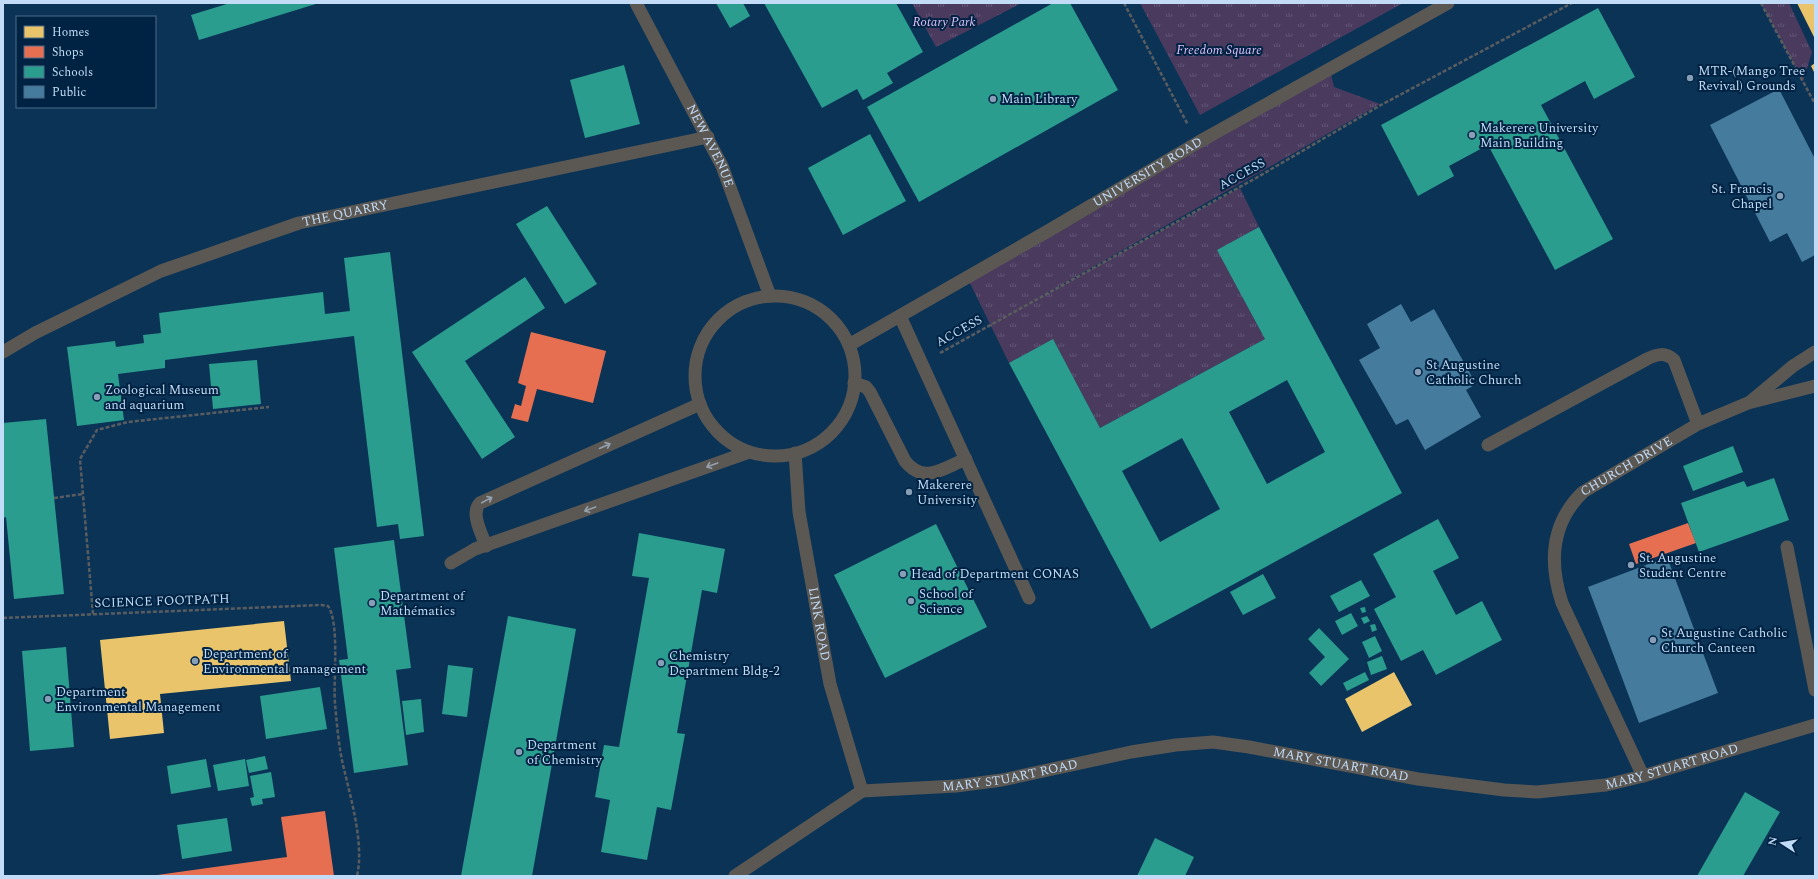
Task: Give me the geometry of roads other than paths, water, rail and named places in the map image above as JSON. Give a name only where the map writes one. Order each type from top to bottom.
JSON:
[{"type":"lane","name":"NEW AVENUE","points":[[636,3],[708,137],[733,195],[770,296]]},
{"type":"lane","name":"UNIVERSITY ROAD","points":[[849,345],[1048,232],[1197,143],[1448,3]]},
{"type":"lane","name":"THE QUARRY","points":[[3,352],[35,333],[161,271],[299,223],[708,137]]},
{"type":"lane","points":[[770,296],[794,298],[818,307],[836,324],[849,345],[855,372],[852,399],[840,423],[820,442],[795,453],[772,456],[749,452],[728,441],[711,425],[700,404],[695,380],[698,355],[708,332],[724,314],[746,301],[770,296]]},
{"type":"lane","points":[[900,316],[1029,598]]},
{"type":"lane","points":[[1748,403],[1793,366],[1815,352]]},
{"type":"lane","points":[[1488,445],[1647,359],[1659,354],[1667,355],[1674,360],[1698,424]]},
{"type":"lane","points":[[854,383],[866,387],[870,392],[905,462],[912,470],[918,473],[929,474],[966,459]]},
{"type":"lane","points":[[1748,403],[1815,386]]},
{"type":"lane","name":"CHURCH DRIVE","points":[[1643,776],[1562,603],[1554,573],[1553,560],[1561,523],[1571,504],[1583,492],[1698,424],[1748,403]]},
{"type":"lane","points":[[486,546],[476,516],[476,510],[480,503],[700,404]]},
{"type":"lane","points":[[451,563],[468,552],[749,452]]},
{"type":"lane","name":"LINK ROAD","points":[[795,453],[799,512],[830,684],[862,791]]},
{"type":"lane","points":[[1787,547],[1815,690]]},
{"type":"lane","name":"MARY STUART ROAD","points":[[862,791],[956,786],[1002,780],[1131,752],[1176,744],[1213,742],[1249,747],[1418,779],[1504,790],[1537,792],[1606,785],[1643,776],[1815,725]]},
{"type":"lane","points":[[735,876],[862,791]]},
{"type":"place","name":"MTR-(Mango Tree Revival) Grounds","points":[[1690,78]]},
{"type":"place","name":"Main Library","points":[[993,99]]},
{"type":"place","name":"Makerere University Main Building","points":[[1472,135]]},
{"type":"place","name":"St. Francis Chapel","points":[[1780,196]]},
{"type":"place","name":"St Augustine Catholic Church","points":[[1418,372]]},
{"type":"place","name":"Zoological Museum and aquarium","points":[[97,397]]},
{"type":"place","name":"Makerere University","points":[[909,492]]},
{"type":"place","name":"St. Augustine Student Centre","points":[[1631,565]]},
{"type":"place","name":"Head of Department CONAS","points":[[903,574]]},
{"type":"place","name":"School of Science","points":[[911,601]]},
{"type":"place","name":"Department of Mathématics","points":[[372,603]]},
{"type":"place","name":"St Augustine Catholic Church Canteen","points":[[1653,640]]},
{"type":"place","name":"Department of Environmental management","points":[[195,661]]},
{"type":"place","name":"Chemistry Department Bldg-2","points":[[661,663]]},
{"type":"place","name":"Department Environmental Management","points":[[48,699]]},
{"type":"place","name":"Department of Chemistry","points":[[519,752]]},
{"type":"park label","name":"Rotary Park","points":[[944,22]]},
{"type":"park label","name":"Freedom Square","points":[[1219,50]]}]
